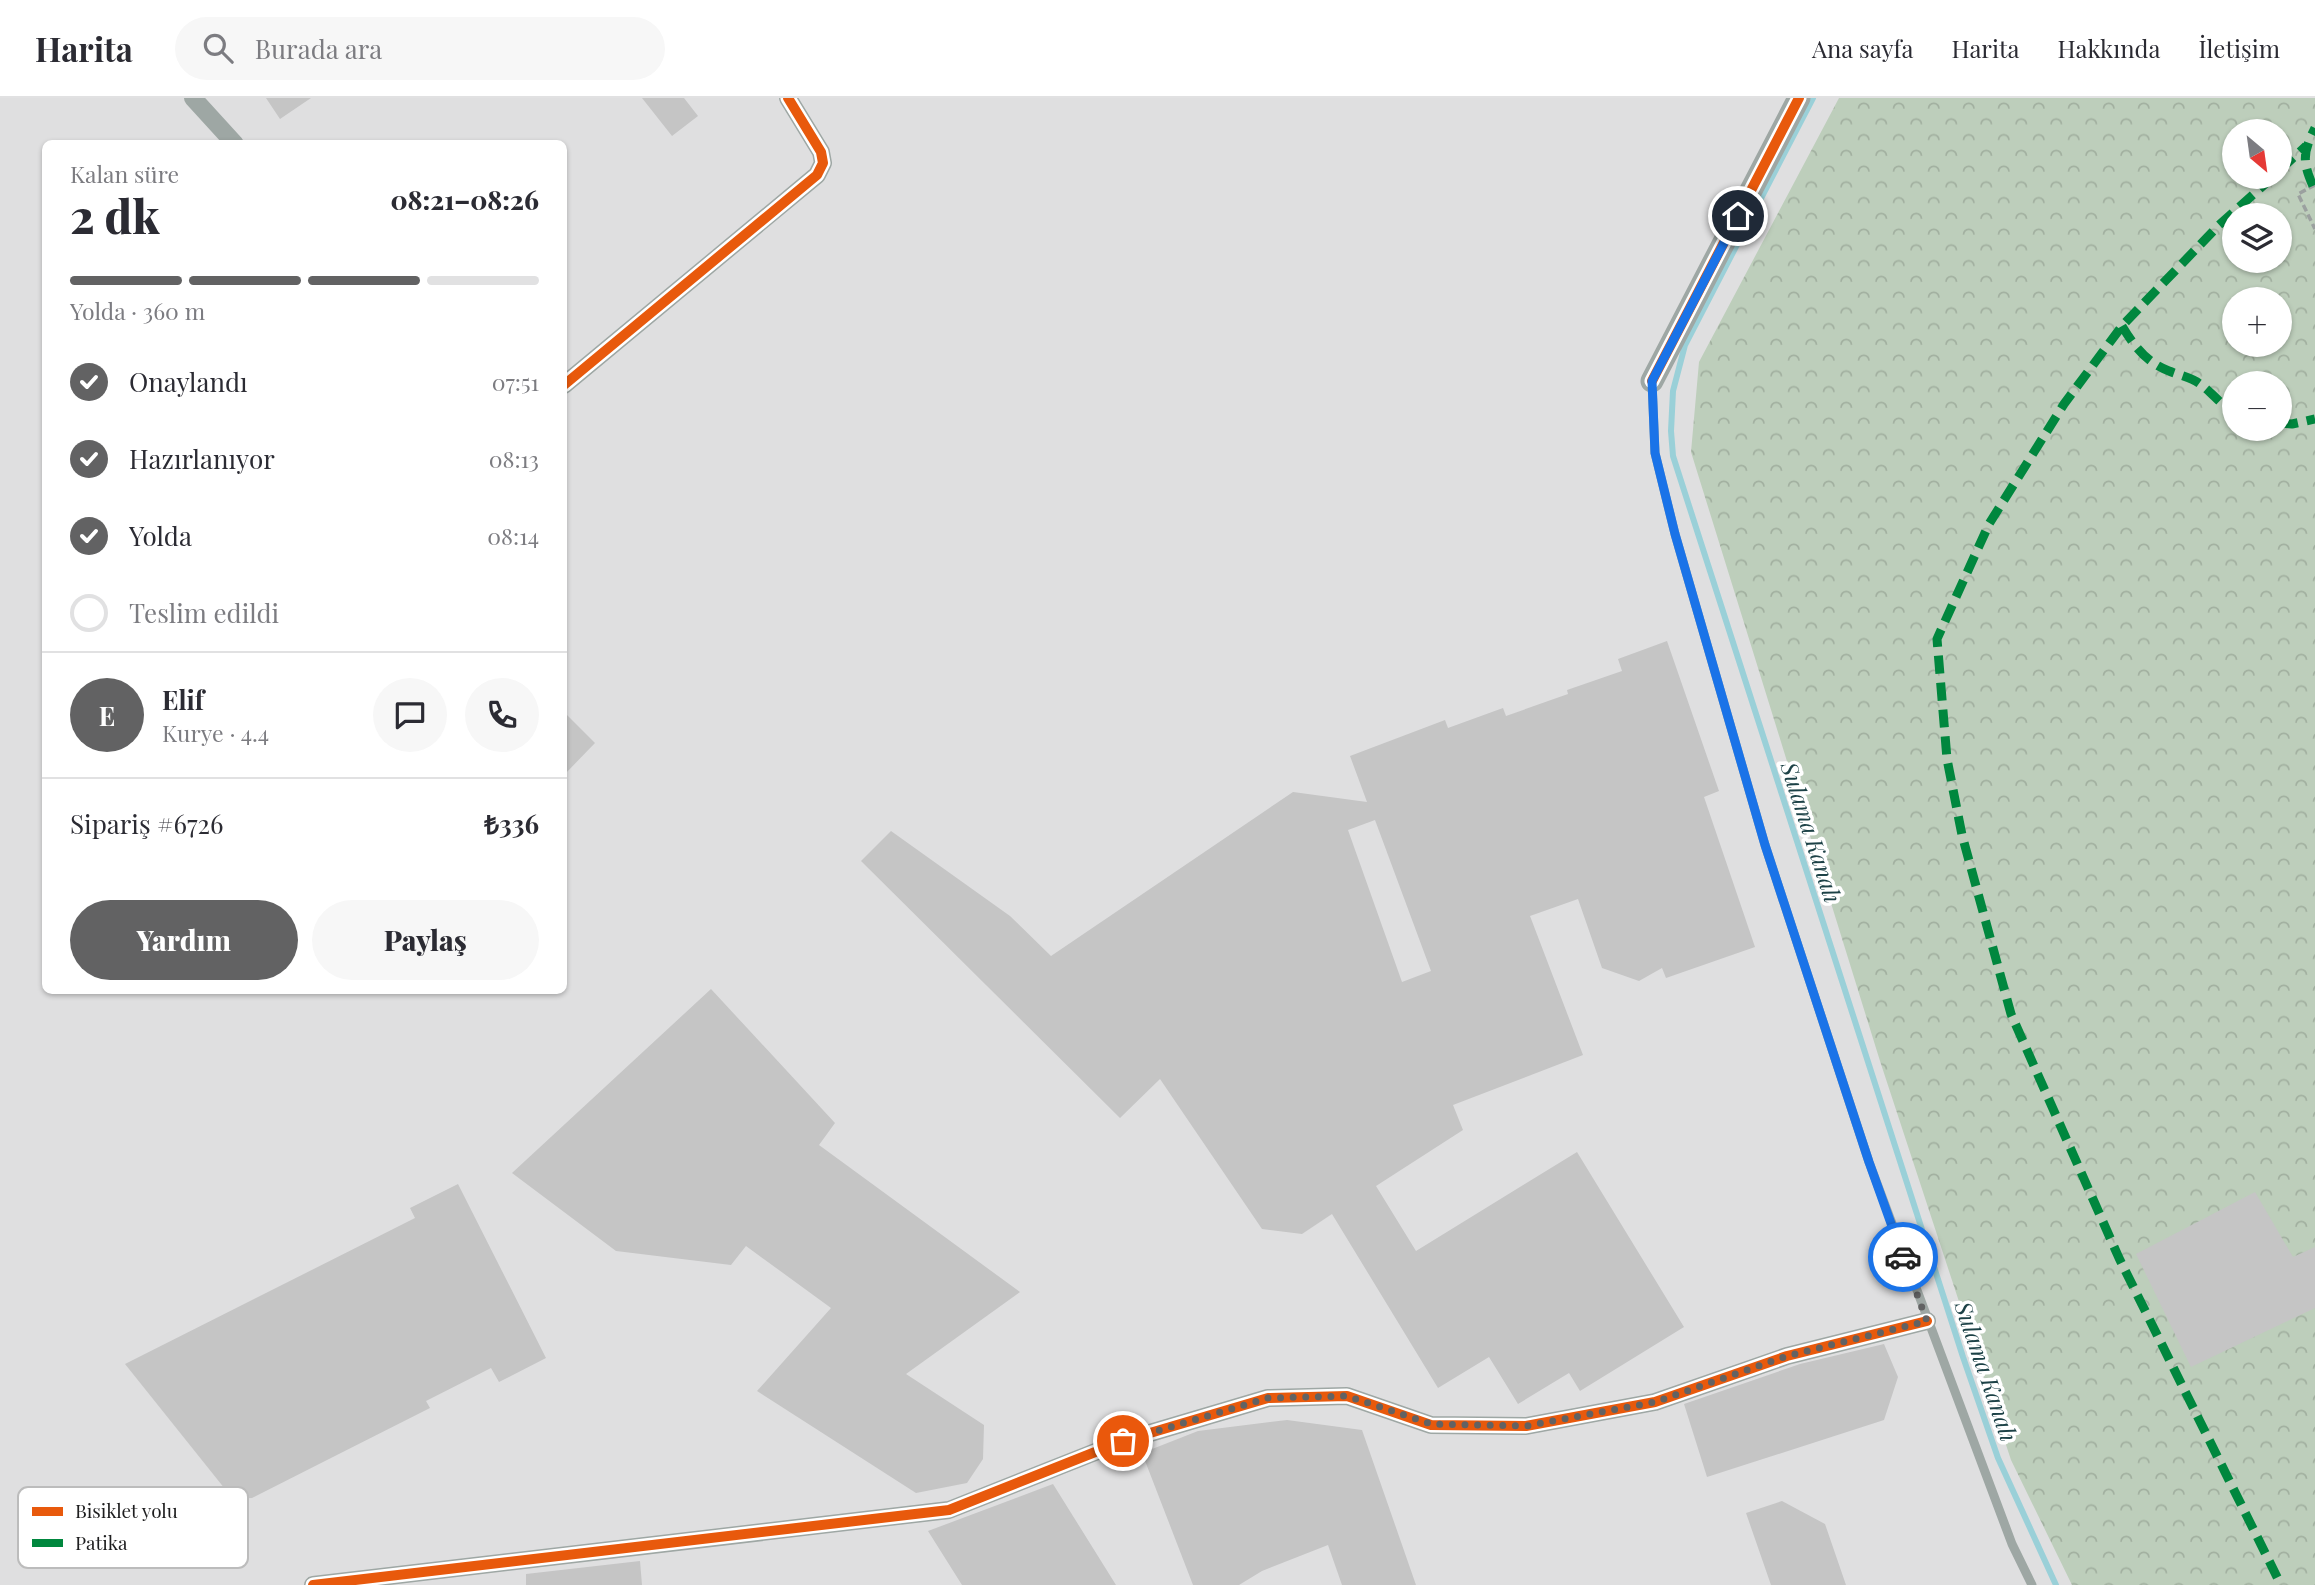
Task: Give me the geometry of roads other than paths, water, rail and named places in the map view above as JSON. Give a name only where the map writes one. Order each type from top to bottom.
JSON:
[{"type":"street","points":[[192,98],[230,140]]},
{"type":"street","points":[[567,383],[817,175],[823,163],[821,152],[788,98]]},
{"type":"street","points":[[1652,381],[1799,98]]},
{"type":"street","points":[[313,1585],[949,1510],[1123,1441],[1268,1398],[1347,1396],[1431,1424],[1526,1426],[1655,1402],[1787,1356],[1927,1321]]},
{"type":"lane","points":[[1652,381],[1655,453],[1675,534],[1761,832],[1869,1162],[2012,1544],[2032,1585]]},
{"type":"waterway","name":"Sulama Kanalı","points":[[1813,98],[1685,345],[1673,391],[1673,456],[1963,1357],[1998,1458],[2056,1585]]}]
